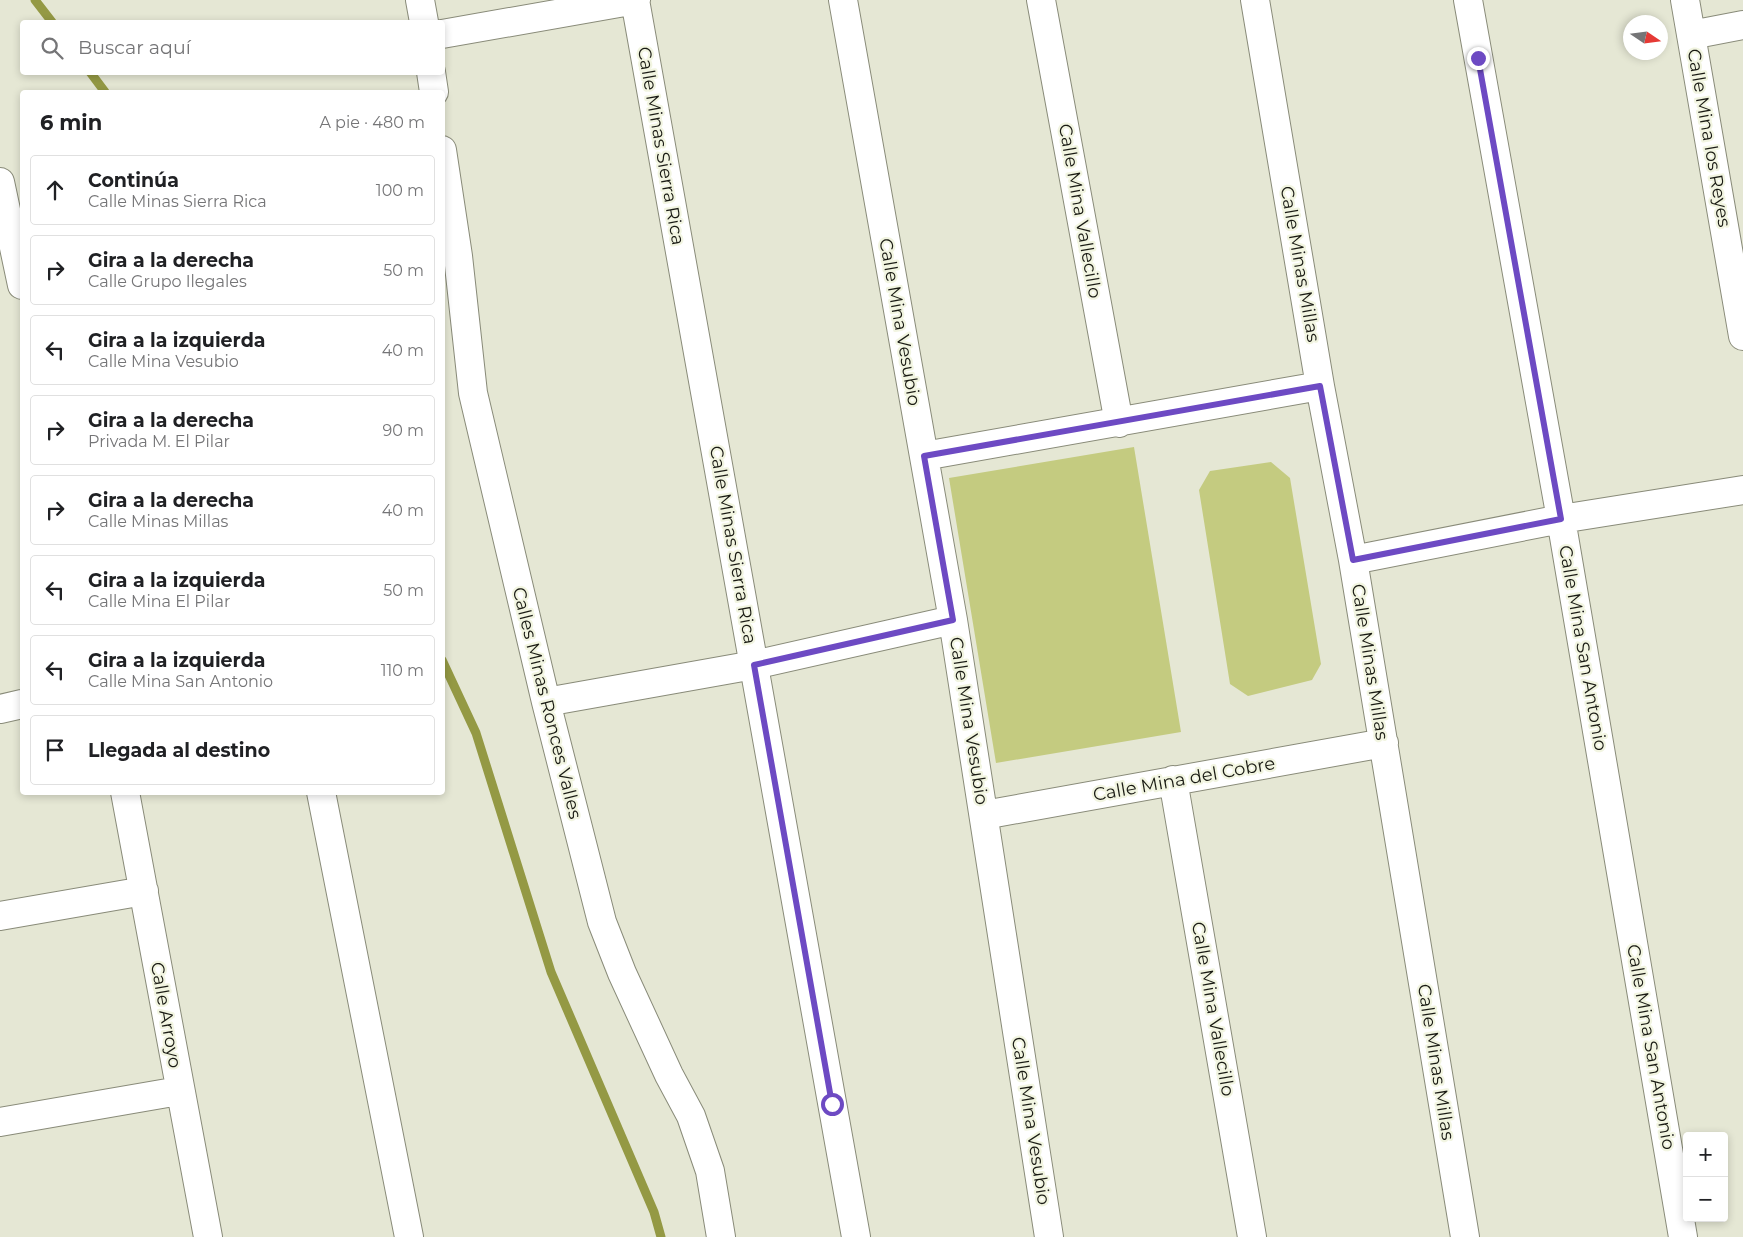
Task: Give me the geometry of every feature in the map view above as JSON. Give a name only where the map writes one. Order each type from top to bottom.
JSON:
[{"type":"street","points":[[420,0],[424,20]]},
{"type":"street","points":[[445,33],[635,0]]},
{"type":"street","name":"Calle Minas Sierra Rica","points":[[635,0],[856,1237]]},
{"type":"street","name":"Calle Mina Vesubio","points":[[843,0],[953,620],[1049,1237]]},
{"type":"street","name":"Calle Mina Vallecillo","points":[[1041,0],[1119,423]]},
{"type":"street","name":"Calle Minas Millas","points":[[1255,0],[1320,386],[1353,560],[1465,1237]]},
{"type":"street","name":"Calle Mina San Antonio","points":[[1468,0],[1561,519],[1683,1237]]},
{"type":"street","name":"Calle Mina los Reyes","points":[[1685,0],[1743,336]]},
{"type":"street","points":[[1691,35],[1743,26]]},
{"type":"street","points":[[431,75],[434,90]]},
{"type":"street","name":"Calles Minas Ronces Valles","points":[[445,170],[458,256],[473,393],[546,702],[602,922],[622,973],[669,1075],[691,1116],[710,1171],[721,1237]]},
{"type":"street","points":[[0,182],[20,276]]},
{"type":"street","points":[[924,456],[1320,386]]},
{"type":"street","points":[[1353,560],[1561,519],[1743,490]]},
{"type":"street","points":[[546,702],[754,665],[953,620]]},
{"type":"street","points":[[0,709],[20,704]]},
{"type":"street","name":"Calle Mina del Cobre","points":[[984,815],[1384,743]]},
{"type":"street","name":"Calle Mina Vallecillo","points":[[1173,780],[1252,1237]]},
{"type":"street","name":"Calle Arroyo","points":[[126,795],[179,1090],[208,1237]]},
{"type":"street","points":[[322,795],[409,1237]]},
{"type":"street","points":[[0,916],[144,891]]},
{"type":"street","points":[[0,1122],[179,1090]]},
{"type":"green space","points":[[1134,447],[1181,732],[996,763],[949,478]]},
{"type":"green space","points":[[1271,462],[1290,478],[1321,664],[1312,680],[1248,696],[1230,684],[1199,490],[1210,471]]},
{"type":"waterway","points":[[35,0],[50,20]]},
{"type":"waterway","points":[[92,75],[104,90]]},
{"type":"waterway","points":[[445,666],[476,733],[551,972],[654,1212],[661,1237]]},
{"type":"route","points":[[832,1104],[754,665],[953,620],[924,456],[1320,386],[1353,560],[1561,519],[1478,58]]}]
